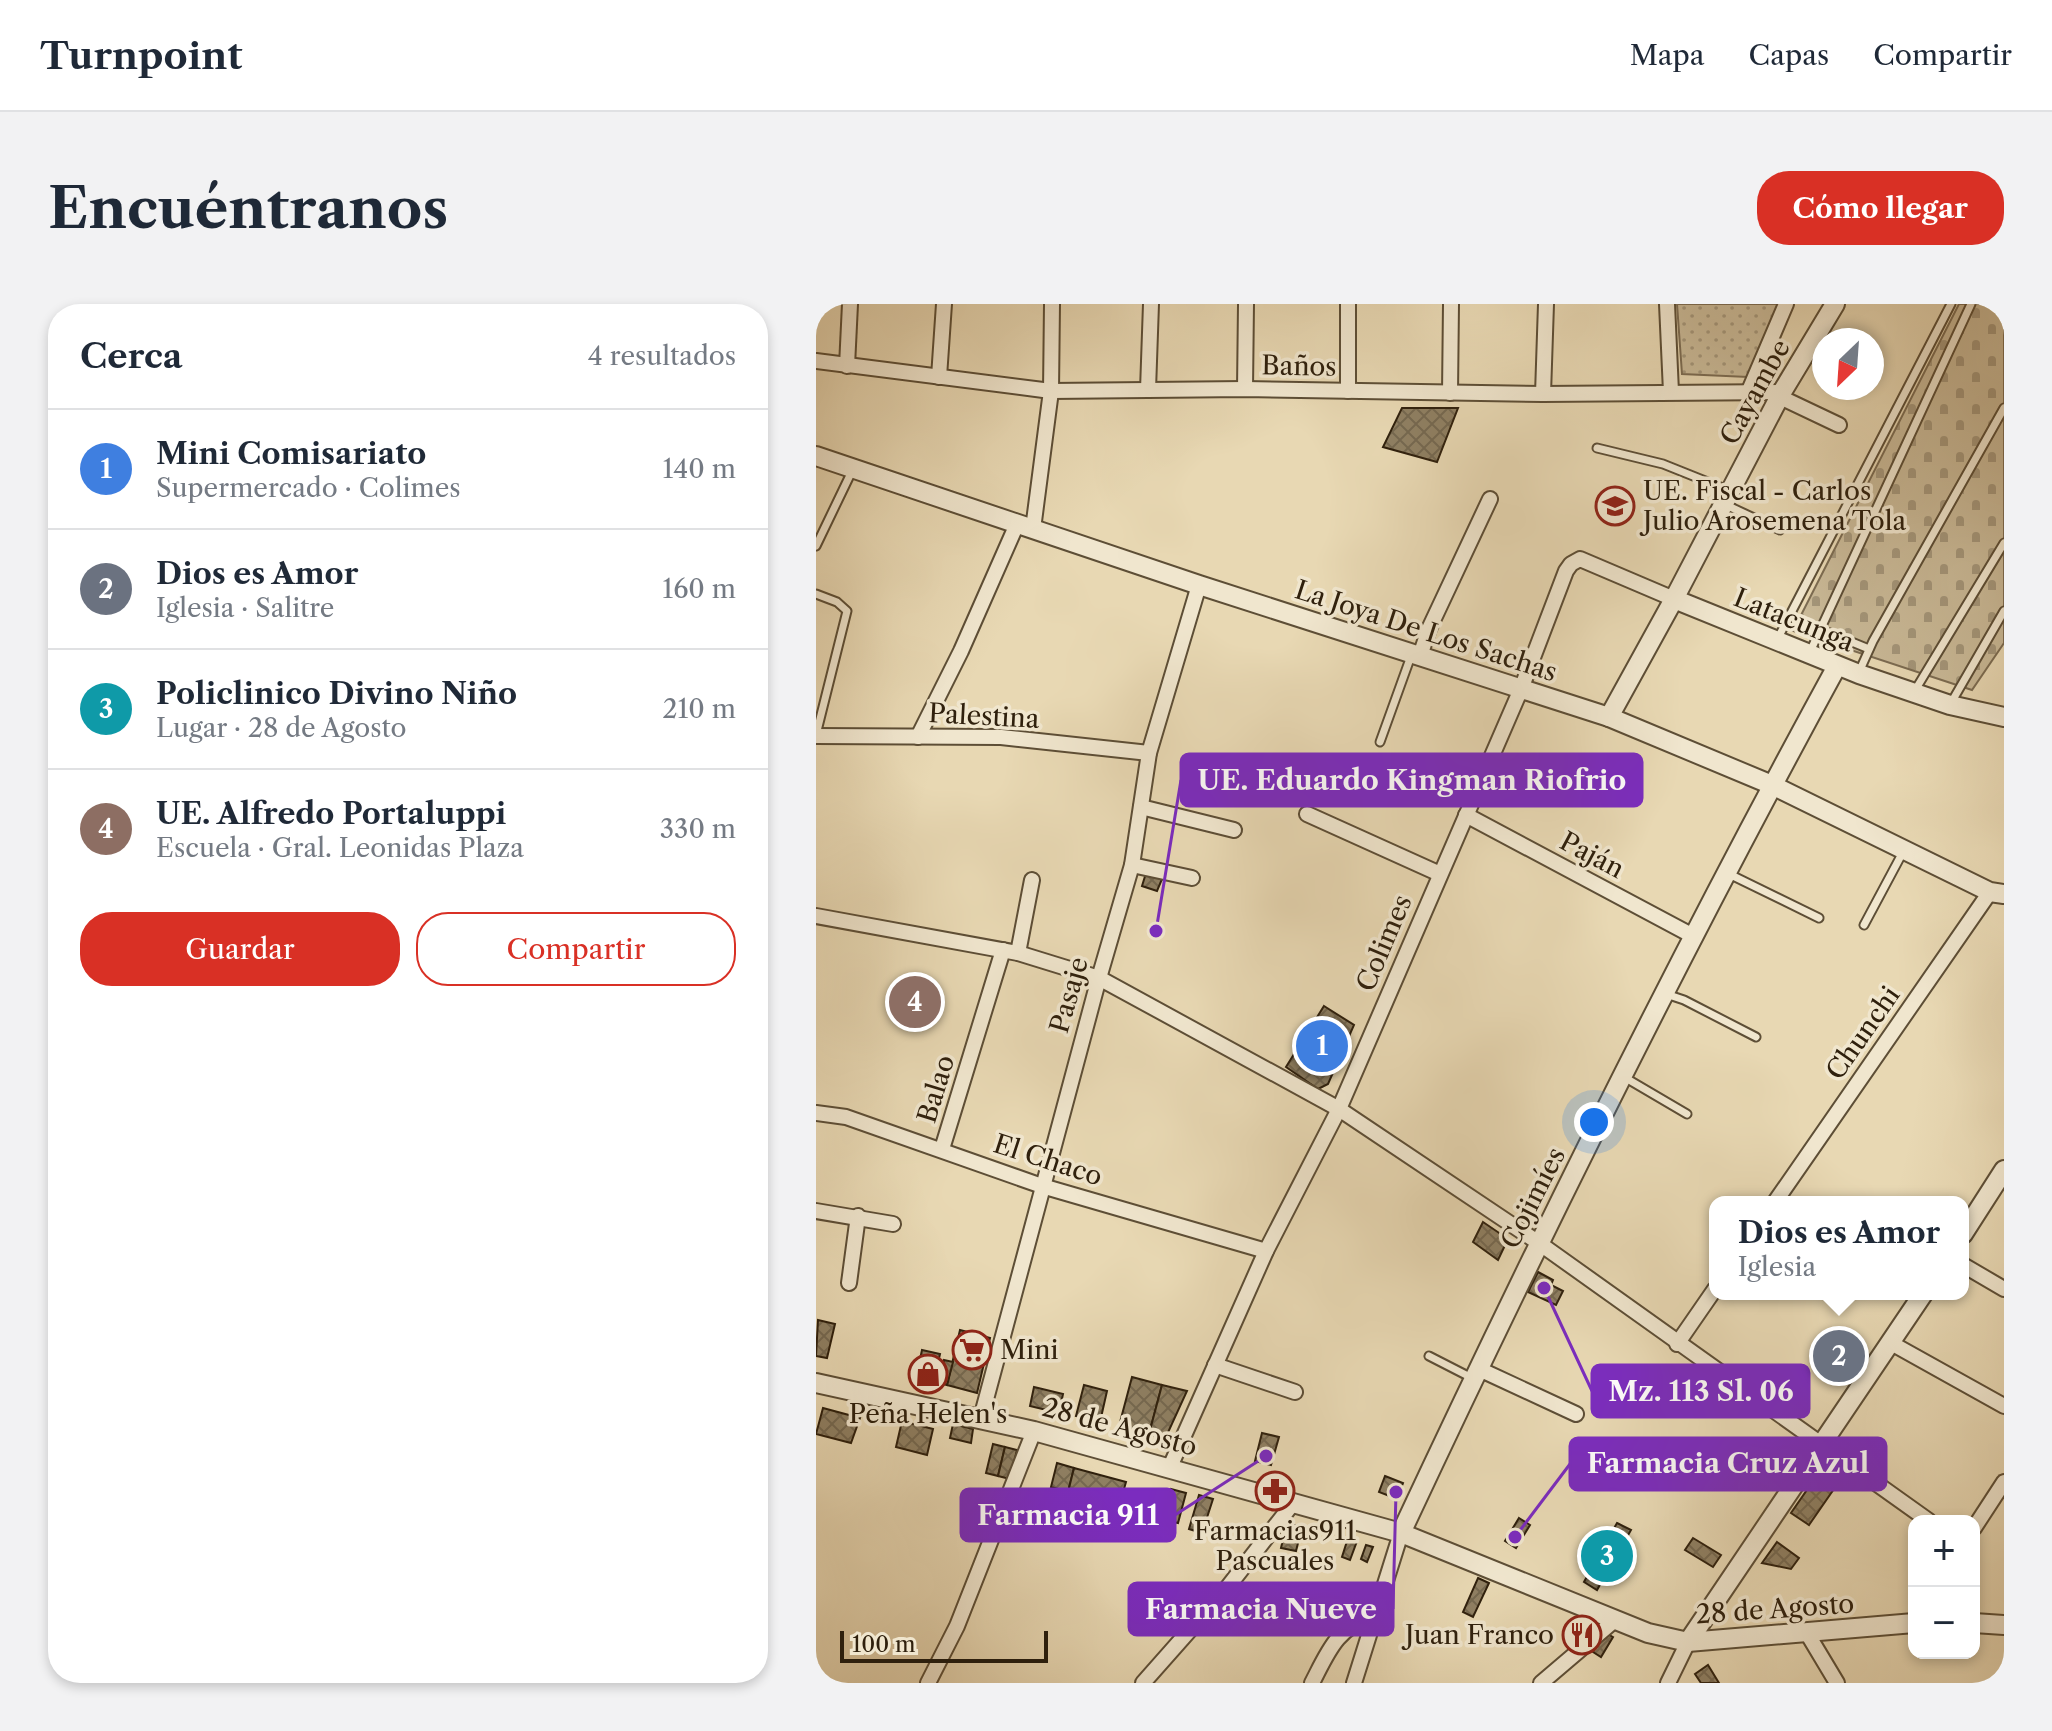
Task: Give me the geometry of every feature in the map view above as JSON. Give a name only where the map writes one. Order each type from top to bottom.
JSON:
[{"type":"street","points":[[847,366],[850,304]]},
{"type":"street","points":[[939,377],[944,304]]},
{"type":"street","points":[[918,737],[1025,527],[1051,391],[1052,304]]},
{"type":"street","points":[[1148,390],[1151,304]]},
{"type":"street","points":[[1245,389],[1246,304]]},
{"type":"street","points":[[1348,304],[1348,391]]},
{"type":"street","points":[[1450,393],[1451,304]]},
{"type":"street","points":[[1543,394],[1546,304]]},
{"type":"street","points":[[1667,304],[1671,392]]},
{"type":"street","points":[[1748,393],[1786,304]]},
{"type":"street","name":"Cayambe","points":[[1825,328],[1835,304]]},
{"type":"street","name":"Cayambe","points":[[1609,717],[1781,394],[1812,350]]},
{"type":"street","name":"Baños","points":[[816,361],[1051,391],[1245,389],[1781,394]]},
{"type":"street","points":[[1781,394],[1839,425]]},
{"type":"street","name":"La Joya De Los Sachas","points":[[816,456],[1199,585],[1609,717],[1772,785],[1997,893]]},
{"type":"street","points":[[1416,655],[1490,499]]},
{"type":"street","name":"Latacunga","points":[[1571,564],[1580,559],[1859,674],[1950,705],[2004,717]]},
{"type":"street","name":"Colimes","points":[[1170,1467],[1266,1251],[1339,1109],[1521,689],[1571,564]]},
{"type":"street","name":"Pasaje","points":[[981,1418],[1132,865],[1149,753],[1199,585]]},
{"type":"street","name":"Cojimíes","points":[[1354,1683],[1401,1533],[1476,1374],[1727,873],[1837,666]]},
{"type":"street","name":"Palestina","points":[[816,736],[1001,737],[1149,753]]},
{"type":"street","points":[[1141,807],[1234,830]]},
{"type":"street","points":[[1307,814],[1440,874]]},
{"type":"street","name":"Paján","points":[[1466,815],[1695,937]]},
{"type":"street","points":[[1132,865],[1192,878]]},
{"type":"street","name":"Balao","points":[[942,1149],[1032,880]]},
{"type":"street","name":"Chunchi","points":[[1779,1196],[1997,893]]},
{"type":"street","points":[[816,916],[1010,952],[1099,978],[1339,1109],[1539,1243],[1921,1515]]},
{"type":"street","name":"El Chaco","points":[[816,1113],[846,1117],[1042,1186],[1266,1251]]},
{"type":"street","points":[[1969,1225],[2004,1170]]},
{"type":"street","points":[[816,1211],[893,1224]]},
{"type":"street","points":[[849,1283],[858,1216]]},
{"type":"street","points":[[1969,1269],[2004,1289]]},
{"type":"street","points":[[1677,1344],[1709,1298]]},
{"type":"street","points":[[1668,1683],[1688,1642],[1919,1300]]},
{"type":"street","points":[[1891,1343],[2004,1406]]},
{"type":"street","points":[[1215,1365],[1295,1392]]},
{"type":"street","points":[[1476,1374],[1576,1414]]},
{"type":"street","name":"28 de Agosto","points":[[816,1383],[1034,1431],[1401,1533],[1648,1633],[1688,1642],[1908,1624]]},
{"type":"street","points":[[928,1683],[957,1626],[1034,1431]]},
{"type":"street","points":[[1980,1519],[2004,1482]]},
{"type":"street","points":[[1143,1683],[1227,1588],[1294,1502]]},
{"type":"street","points":[[1312,1683],[1333,1642],[1346,1629],[1374,1615]]},
{"type":"street","points":[[1541,1683],[1615,1620]]},
{"type":"street","points":[[1980,1623],[2004,1625]]},
{"type":"street","points":[[1807,1633],[1837,1683]]},
{"type":"lane","points":[[1776,642],[1951,304]]},
{"type":"lane","points":[[1809,655],[1971,304]]},
{"type":"lane","points":[[1859,674],[1869,649],[2004,408]]},
{"type":"lane","points":[[1597,448],[1663,464],[1780,530]]},
{"type":"lane","points":[[816,546],[853,469]]},
{"type":"lane","points":[[1913,693],[2004,543]]},
{"type":"lane","points":[[816,594],[837,602],[847,611],[816,736]]},
{"type":"lane","points":[[1950,705],[2004,611]]},
{"type":"lane","points":[[1820,629],[1869,649]]},
{"type":"lane","points":[[1380,742],[1416,655]]},
{"type":"lane","points":[[1864,925],[1904,850]]},
{"type":"lane","points":[[1727,873],[1819,918]]},
{"type":"lane","points":[[1666,994],[1756,1037]]},
{"type":"lane","points":[[1624,1077],[1687,1114]]},
{"type":"lane","points":[[1429,1356],[1476,1374]]},
{"type":"green space","points":[[1677,304],[1781,304],[1748,377],[1682,374]]},
{"type":"green space","points":[[1959,304],[2004,304],[2004,643],[1972,690],[1793,631]]},
{"type":"building","points":[[1402,408],[1458,408],[1437,462],[1383,447]]},
{"type":"building","points":[[1146,873],[1162,879],[1157,891],[1142,886]]},
{"type":"building","points":[[1324,1006],[1354,1025],[1328,1084],[1318,1089],[1286,1067]]},
{"type":"building","points":[[1483,1222],[1508,1239],[1498,1260],[1473,1242]]},
{"type":"building","points":[[1538,1272],[1553,1280],[1551,1285],[1563,1291],[1556,1305],[1528,1292]]},
{"type":"building","points":[[818,1320],[835,1324],[827,1358],[816,1356]]},
{"type":"building","name":"Mini","points":[[960,1330],[990,1338],[977,1393],[947,1385]]},
{"type":"building","points":[[1833,1341],[1855,1355],[1844,1371],[1823,1357]]},
{"type":"building","points":[[922,1350],[940,1354],[937,1367],[942,1368],[939,1383],[916,1378]]},
{"type":"building","points":[[944,1360],[953,1362],[947,1385],[939,1383]]},
{"type":"building","points":[[1132,1377],[1162,1385],[1149,1434],[1119,1426]]},
{"type":"building","points":[[1084,1385],[1107,1391],[1100,1422],[1076,1416]]},
{"type":"building","points":[[1162,1385],[1187,1391],[1165,1439],[1149,1434]]},
{"type":"building","points":[[1034,1387],[1063,1394],[1059,1413],[1030,1406]]},
{"type":"building","points":[[823,1408],[860,1418],[851,1443],[816,1434]]},
{"type":"building","points":[[902,1421],[933,1429],[927,1455],[896,1447]]},
{"type":"building","points":[[953,1424],[973,1429],[971,1443],[950,1438]]},
{"type":"building","points":[[1262,1433],[1279,1437],[1271,1465],[1255,1461]]},
{"type":"building","points":[[993,1444],[1005,1447],[998,1476],[986,1473]]},
{"type":"building","points":[[1005,1447],[1017,1450],[1010,1479],[998,1476]]},
{"type":"building","points":[[1827,1461],[1845,1473],[1809,1525],[1791,1513]]},
{"type":"building","points":[[1057,1463],[1074,1468],[1068,1492],[1051,1487]]},
{"type":"building","points":[[1074,1468],[1126,1482],[1119,1506],[1068,1492]]},
{"type":"building","points":[[1385,1476],[1403,1483],[1397,1499],[1379,1492]]},
{"type":"building","points":[[1171,1489],[1186,1493],[1178,1523],[1163,1520]]},
{"type":"building","points":[[1199,1495],[1213,1499],[1202,1533],[1189,1529]]},
{"type":"building","points":[[1519,1518],[1530,1525],[1516,1548],[1505,1541]]},
{"type":"building","points":[[1287,1523],[1302,1527],[1296,1551],[1281,1548]]},
{"type":"building","points":[[1617,1523],[1631,1530],[1597,1590],[1584,1582]]},
{"type":"building","points":[[1348,1538],[1357,1541],[1350,1560],[1342,1557]]},
{"type":"building","points":[[1693,1538],[1721,1555],[1713,1567],[1685,1550]]},
{"type":"building","points":[[1777,1542],[1799,1558],[1791,1569],[1762,1563]]},
{"type":"building","points":[[1366,1545],[1373,1547],[1367,1562],[1361,1559]]},
{"type":"building","points":[[1478,1578],[1489,1583],[1473,1617],[1463,1612]]},
{"type":"building","name":"Juan Franco","points":[[1583,1623],[1594,1628],[1578,1643],[1574,1641]]},
{"type":"building","points":[[1604,1632],[1613,1637],[1601,1657],[1593,1652]]},
{"type":"building","points":[[1708,1665],[1719,1683],[1701,1683],[1695,1674]]},
{"type":"place","name":"UE. Fiscal - Carlos Julio Arosemena Tola","points":[[1615,506]]},
{"type":"place","name":"UE. Eduardo Kingman Riofrio","points":[[1156,931]]},
{"type":"place","name":"UE. Alfredo Portaluppi","points":[[915,1002]]},
{"type":"place","name":"Mini Comisariato","points":[[1322,1046]]},
{"type":"place","name":"Mz. 113 Sl. 06","points":[[1544,1288]]},
{"type":"place","name":"Mini","points":[[972,1350]]},
{"type":"place","name":"Dios es Amor","points":[[1839,1356]]},
{"type":"place","name":"Peña Helen's","points":[[928,1374]]},
{"type":"place","name":"Farmacia 911","points":[[1266,1456]]},
{"type":"place","name":"Farmacias911 Pascuales","points":[[1275,1491]]},
{"type":"place","name":"Farmacia Nueve","points":[[1396,1492]]},
{"type":"place","name":"Farmacia Cruz Azul","points":[[1515,1537]]},
{"type":"place","name":"Policlinico Divino Niño","points":[[1607,1556]]},
{"type":"place","name":"Juan Franco","points":[[1582,1635]]}]
